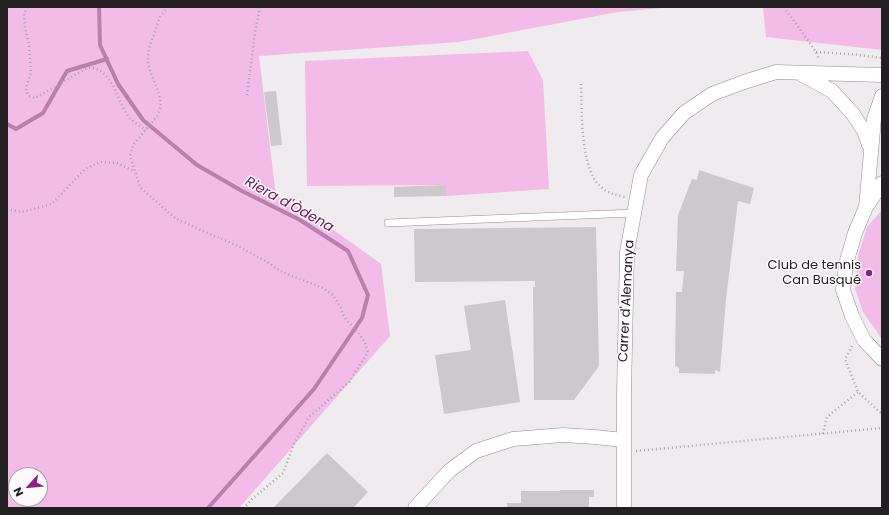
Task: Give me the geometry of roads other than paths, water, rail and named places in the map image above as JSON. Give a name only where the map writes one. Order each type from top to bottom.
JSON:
[{"type":"street","name":"Carrer d'Alemanya","points":[[624,508],[627,252],[641,175],[662,138],[684,113],[712,94],[776,72],[882,75]]},
{"type":"street","name":"Carrer d'Alemanya","points":[[798,72],[832,91],[853,114],[864,131],[871,151]]},
{"type":"street","name":"Carrer d'Alemanya","points":[[866,207],[874,119],[882,96]]},
{"type":"street","name":"Carrer d'Alemanya","points":[[882,183],[866,207],[855,233],[846,264],[843,290],[852,316],[864,340],[882,359]]},
{"type":"street","points":[[415,508],[449,471],[476,452],[513,439],[563,435],[624,446]]},
{"type":"lane","points":[[388,223],[635,206]]},
{"type":"waterway","name":"Riera d'Òdena","points":[[99,7],[100,45],[118,84],[143,120],[197,165],[242,191],[300,220],[348,251],[368,295],[362,318],[314,389],[208,508]]},
{"type":"waterway","points":[[7,124],[16,129],[43,113],[67,71],[107,59]]},
{"type":"place","name":"Club de tennis Can Busqué","points":[[869,273]]}]
